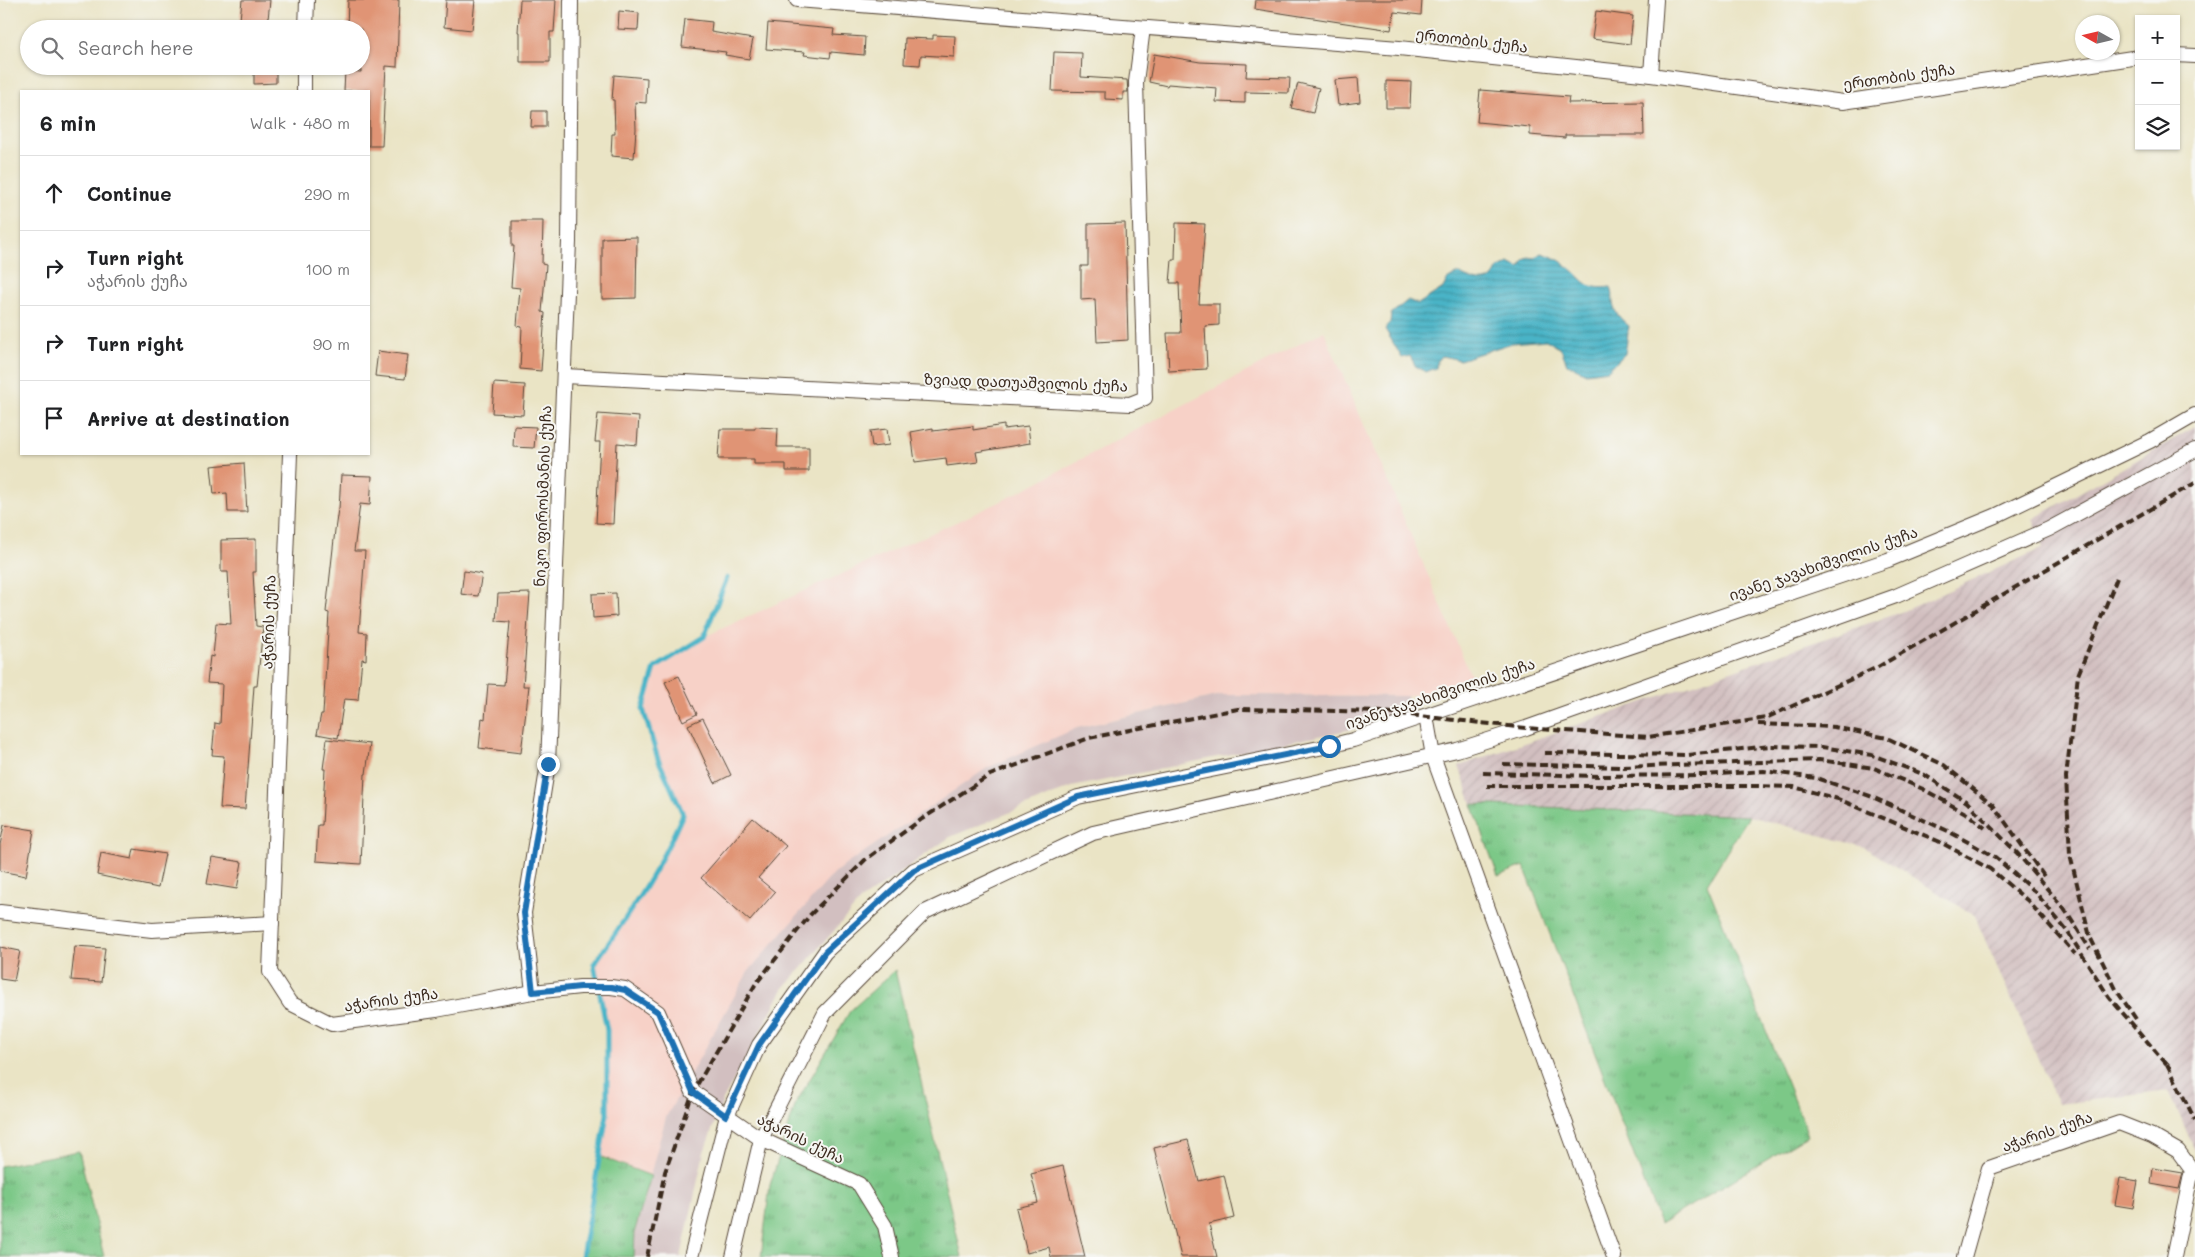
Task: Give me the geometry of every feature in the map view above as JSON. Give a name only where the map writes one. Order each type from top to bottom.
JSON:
[{"type":"street","points":[[306,20],[307,0]]},
{"type":"street","name":"ნიკო ფიროსმანის ქუჩა","points":[[533,992],[524,913],[548,764],[569,242],[571,0]]},
{"type":"street","name":"ერთობის ქუჩა","points":[[797,0],[1399,48],[1650,75],[1843,102],[2135,58]]},
{"type":"street","points":[[1650,75],[1656,0]]},
{"type":"street","name":"ზვიად დათუაშვილის ქუჩა","points":[[564,376],[1130,404],[1145,398],[1136,82],[1143,28]]},
{"type":"street","points":[[2180,55],[2195,56]]},
{"type":"street","points":[[304,75],[304,90]]},
{"type":"street","name":"ივანე ჯავახიშვილის ქუჩა","points":[[691,1257],[726,1116],[759,1045],[825,952],[914,870],[1078,797],[1329,746],[1426,716],[1888,560],[1995,516],[2150,441],[2195,415]]},
{"type":"street","points":[[733,1257],[761,1139],[825,1013],[925,912],[1093,833],[1433,756],[1526,728],[1896,596],[2049,529],[2195,450]]},
{"type":"street","name":"აჭარის ქუჩა","points":[[290,455],[270,972],[290,1003],[332,1024],[436,1010],[533,992],[580,987],[611,987],[625,990],[658,1012],[693,1092],[761,1139],[859,1184],[885,1226],[892,1257]]},
{"type":"street","points":[[1426,716],[1433,756],[1614,1257]]},
{"type":"street","points":[[0,912],[152,930],[272,923]]},
{"type":"street","name":"აჭარის ქუჩა","points":[[1964,1257],[1989,1168],[2119,1123],[2152,1136],[2178,1151],[2192,1170],[2174,1257]]},
{"type":"shaded area","points":[[1324,331],[1474,683],[1407,696],[1221,695],[1077,728],[835,872],[666,1117],[651,1176],[599,1156],[607,1114],[607,1030],[594,964],[636,905],[665,854],[683,814],[658,759],[643,709],[655,668],[704,637],[1000,502]]},
{"type":"shaded area","points":[[2195,427],[2195,1151],[2169,1091],[2058,1104],[1974,915],[1864,847],[1749,816],[1472,804],[1459,766],[1901,612],[2043,548],[2033,519]]},
{"type":"shaded area","points":[[1221,695],[1407,696],[1416,716],[1072,787],[950,837],[860,901],[783,989],[723,1100],[704,1152],[681,1257],[634,1257],[635,1230],[666,1117],[748,972],[835,872],[987,768],[1077,728]]},
{"type":"green space","points":[[1472,804],[1749,816],[1707,884],[1808,1135],[1660,1224],[1524,866],[1498,876]]},
{"type":"green space","points":[[895,970],[962,1257],[761,1257],[770,1185],[796,1103],[850,1011]]},
{"type":"green space","points":[[79,1151],[104,1257],[0,1257],[0,1166]]},
{"type":"green space","points":[[599,1156],[651,1176],[635,1230],[634,1257],[582,1257]]},
{"type":"water","points":[[1542,253],[1564,263],[1587,284],[1603,288],[1611,287],[1615,310],[1629,326],[1625,354],[1608,370],[1586,373],[1567,364],[1561,349],[1546,340],[1512,343],[1460,360],[1442,356],[1437,362],[1436,368],[1426,372],[1416,367],[1410,356],[1402,358],[1385,329],[1390,323],[1391,314],[1408,300],[1418,304],[1443,288],[1447,280],[1458,273],[1475,280],[1485,281],[1494,275],[1497,269],[1509,263],[1520,268],[1528,257],[1535,258]]},
{"type":"building","points":[[242,0],[270,0],[268,20],[240,20]]},
{"type":"building","points":[[348,0],[399,0],[397,67],[386,66],[382,146],[370,146],[370,90],[344,90],[345,75],[370,75],[370,20],[347,20]]},
{"type":"building","points":[[446,0],[475,0],[472,30],[444,27]]},
{"type":"building","points":[[520,0],[556,0],[554,32],[550,32],[550,62],[520,62],[520,32],[518,32]]},
{"type":"building","points":[[1256,0],[1422,0],[1421,15],[1394,12],[1391,30],[1255,9]]},
{"type":"building","points":[[619,11],[639,13],[638,30],[618,29]]},
{"type":"building","points":[[1596,11],[1633,16],[1630,44],[1592,39]]},
{"type":"building","points":[[685,19],[712,22],[711,32],[753,39],[749,59],[725,55],[726,52],[682,47]]},
{"type":"building","points":[[768,23],[834,29],[833,35],[865,37],[864,55],[831,52],[830,58],[804,55],[805,52],[766,49]]},
{"type":"building","points":[[933,35],[955,36],[954,57],[921,55],[920,65],[904,64],[905,38],[933,39]]},
{"type":"building","points":[[1054,52],[1082,53],[1081,77],[1127,80],[1128,92],[1123,92],[1123,100],[1105,99],[1105,92],[1052,91]]},
{"type":"building","points":[[1154,54],[1200,62],[1247,64],[1246,77],[1290,78],[1289,93],[1245,92],[1245,103],[1216,102],[1217,88],[1168,84],[1167,86],[1149,82]]},
{"type":"building","points":[[254,75],[276,75],[276,83],[254,84]]},
{"type":"building","points":[[614,75],[647,78],[646,103],[635,102],[634,158],[611,156],[612,134],[615,134],[614,100],[612,100]]},
{"type":"building","points":[[1358,78],[1360,102],[1338,105],[1335,80]]},
{"type":"building","points":[[1386,81],[1411,82],[1410,108],[1386,108]]},
{"type":"building","points":[[1298,83],[1319,88],[1313,113],[1291,108]]},
{"type":"building","points":[[1480,90],[1569,97],[1568,103],[1643,102],[1644,135],[1565,135],[1565,138],[1530,135],[1530,127],[1477,122]]},
{"type":"building","points":[[532,111],[546,111],[546,127],[531,127]]},
{"type":"building","points":[[512,221],[543,221],[542,264],[546,265],[542,312],[545,313],[541,371],[520,369],[522,327],[517,326],[520,288],[511,287],[514,246],[512,246]]},
{"type":"building","points":[[1125,223],[1128,340],[1097,342],[1095,299],[1081,300],[1081,266],[1088,266],[1088,224]]},
{"type":"building","points":[[1176,223],[1205,224],[1199,304],[1219,304],[1219,325],[1205,326],[1207,369],[1169,371],[1167,333],[1181,333],[1179,283],[1170,283],[1172,260],[1175,260]]},
{"type":"building","points":[[637,237],[636,298],[602,299],[602,238]]},
{"type":"building","points":[[378,351],[408,355],[405,379],[375,376]]},
{"type":"building","points":[[494,383],[525,385],[523,415],[492,413]]},
{"type":"building","points":[[598,414],[639,417],[637,445],[617,443],[613,524],[596,523],[600,442],[595,442]]},
{"type":"building","points":[[1004,425],[1004,429],[1028,426],[1030,443],[976,452],[978,462],[947,466],[946,458],[915,462],[911,432],[933,428],[933,431],[973,426],[973,430]]},
{"type":"building","points":[[514,426],[536,427],[534,448],[513,447]]},
{"type":"building","points":[[755,427],[778,428],[777,447],[809,447],[809,471],[786,471],[786,464],[754,464],[754,459],[718,459],[720,429],[755,429]]},
{"type":"building","points":[[887,429],[889,445],[872,447],[870,431]]},
{"type":"building","points":[[244,463],[247,512],[228,512],[227,493],[214,494],[211,466]]},
{"type":"building","points":[[341,475],[372,476],[370,505],[360,504],[354,551],[365,551],[359,632],[367,633],[366,660],[362,659],[358,700],[344,699],[338,738],[317,734],[321,714],[323,714],[329,613],[326,612],[339,509]]},
{"type":"building","points":[[256,539],[256,572],[253,572],[256,626],[263,627],[257,686],[254,686],[245,809],[220,808],[224,756],[212,755],[215,723],[220,724],[222,684],[207,683],[210,656],[213,657],[216,623],[231,624],[228,572],[221,572],[221,540]]},
{"type":"building","points":[[464,571],[482,574],[478,596],[461,594]]},
{"type":"building","points":[[530,593],[523,686],[529,686],[521,753],[479,748],[482,718],[485,719],[488,684],[504,685],[510,622],[496,621],[498,594]]},
{"type":"building","points":[[616,593],[617,616],[593,618],[592,594]]},
{"type":"building","points":[[679,676],[697,714],[683,721],[665,682]]},
{"type":"building","points":[[703,718],[731,775],[715,783],[688,725]]},
{"type":"building","points":[[327,739],[370,744],[365,774],[361,864],[316,861],[318,825],[322,825],[325,769],[323,769]]},
{"type":"building","points":[[753,818],[786,846],[758,878],[775,892],[750,921],[701,878]]},
{"type":"building","points":[[4,825],[34,830],[26,876],[0,871],[0,845]]},
{"type":"building","points":[[134,849],[165,854],[158,888],[97,875],[101,853],[132,859]]},
{"type":"building","points":[[212,857],[242,862],[237,889],[207,884]]},
{"type":"building","points":[[75,946],[105,948],[101,982],[71,980]]},
{"type":"building","points":[[0,947],[20,951],[14,981],[0,979]]},
{"type":"building","points":[[1188,1140],[1199,1181],[1224,1175],[1234,1218],[1209,1224],[1217,1257],[1181,1257],[1154,1148]]},
{"type":"building","points":[[1063,1166],[1085,1257],[1051,1257],[1049,1247],[1027,1253],[1016,1208],[1038,1203],[1031,1174]]},
{"type":"building","points":[[2153,1168],[2183,1173],[2179,1189],[2151,1184]]},
{"type":"building","points":[[2120,1178],[2138,1181],[2133,1208],[2115,1205]]},
{"type":"waterway","points":[[582,1257],[607,1114],[607,1030],[594,964],[643,891],[664,854],[683,814],[658,759],[643,709],[655,668],[704,637],[727,578]]},
{"type":"railway","points":[[647,1257],[665,1172],[693,1092],[755,985],[810,915],[865,860],[922,819],[990,775],[1089,738],[1238,709],[1383,712],[1526,728],[1648,737],[1766,718],[1878,667],[2195,483]]},
{"type":"railway","points":[[2117,578],[2078,675],[2066,777],[2070,855],[2090,937],[2117,991],[2136,1019]]},
{"type":"railway","points":[[1758,724],[1834,727],[1887,738],[1944,765],[1993,805],[2046,879]]},
{"type":"railway","points":[[1544,753],[1687,755],[1770,746],[1822,747],[1872,755],[1923,774],[1967,802],[2018,854],[2066,911]]},
{"type":"railway","points":[[1503,764],[1623,767],[1819,760],[1874,768],[1923,789],[1969,815],[1985,828]]},
{"type":"railway","points":[[1483,773],[1599,776],[1705,775],[1764,771],[1816,778],[1870,796],[1948,831],[1995,857],[2036,893],[2067,931],[2109,997],[2170,1068]]},
{"type":"railway","points":[[1487,786],[1794,787],[1838,799],[1938,841],[1990,869],[2028,901],[2075,954]]},
{"type":"railway","points":[[2063,907],[2090,949]]},
{"type":"railway","points":[[2167,1064],[2195,1120]]},
{"type":"route","points":[[548,764],[524,913],[533,992],[580,987],[611,987],[625,990],[658,1012],[693,1092],[726,1116],[759,1045],[825,952],[914,870],[1078,797],[1329,746]]}]
